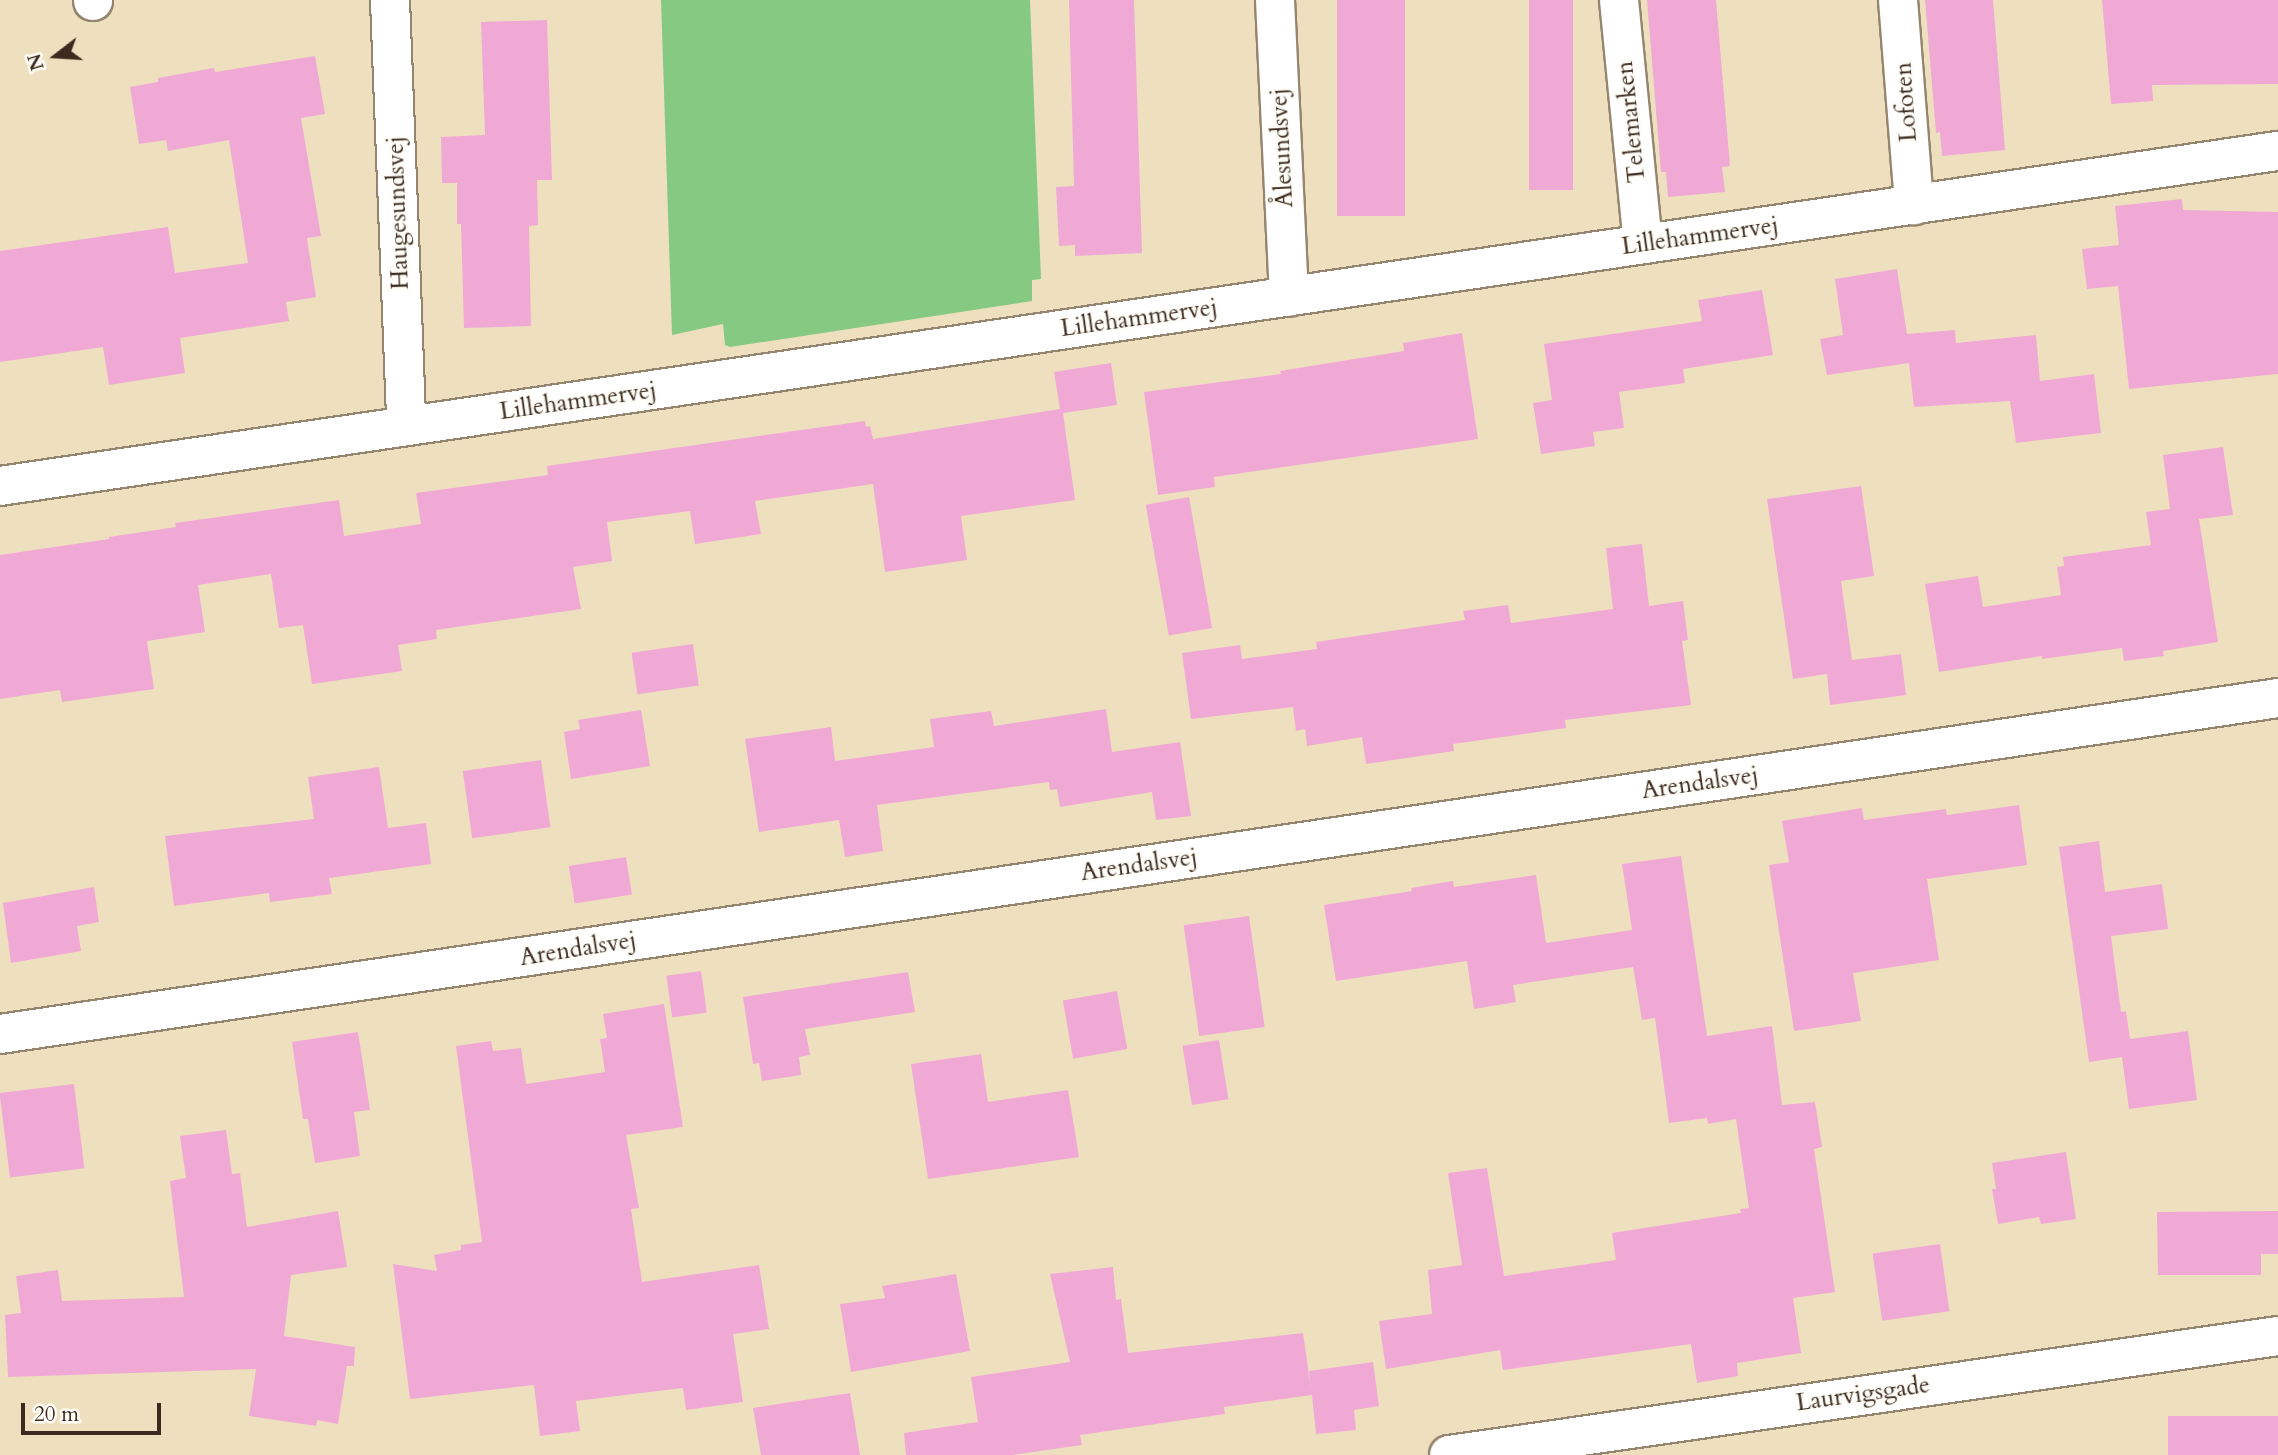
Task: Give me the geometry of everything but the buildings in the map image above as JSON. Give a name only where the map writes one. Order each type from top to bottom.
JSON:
[{"type":"street","name":"Haugesundsvej","points":[[390,0],[406,426]]},
{"type":"street","name":"Ålesundsvej","points":[[1275,0],[1289,297]]},
{"type":"street","name":"Telemarken","points":[[1619,0],[1643,244]]},
{"type":"street","name":"Lofoten","points":[[1898,0],[1914,205]]},
{"type":"street","name":"Lillehammervej","points":[[0,486],[2278,151]]},
{"type":"street","name":"Arendalsvej","points":[[0,1034],[2278,698]]},
{"type":"street","name":"Laurvigsgade","points":[[1449,1455],[2278,1336]]},
{"type":"green space","points":[[661,0],[1030,0],[1041,279],[1032,280],[1032,301],[730,347],[725,345],[723,324],[672,335]]}]
